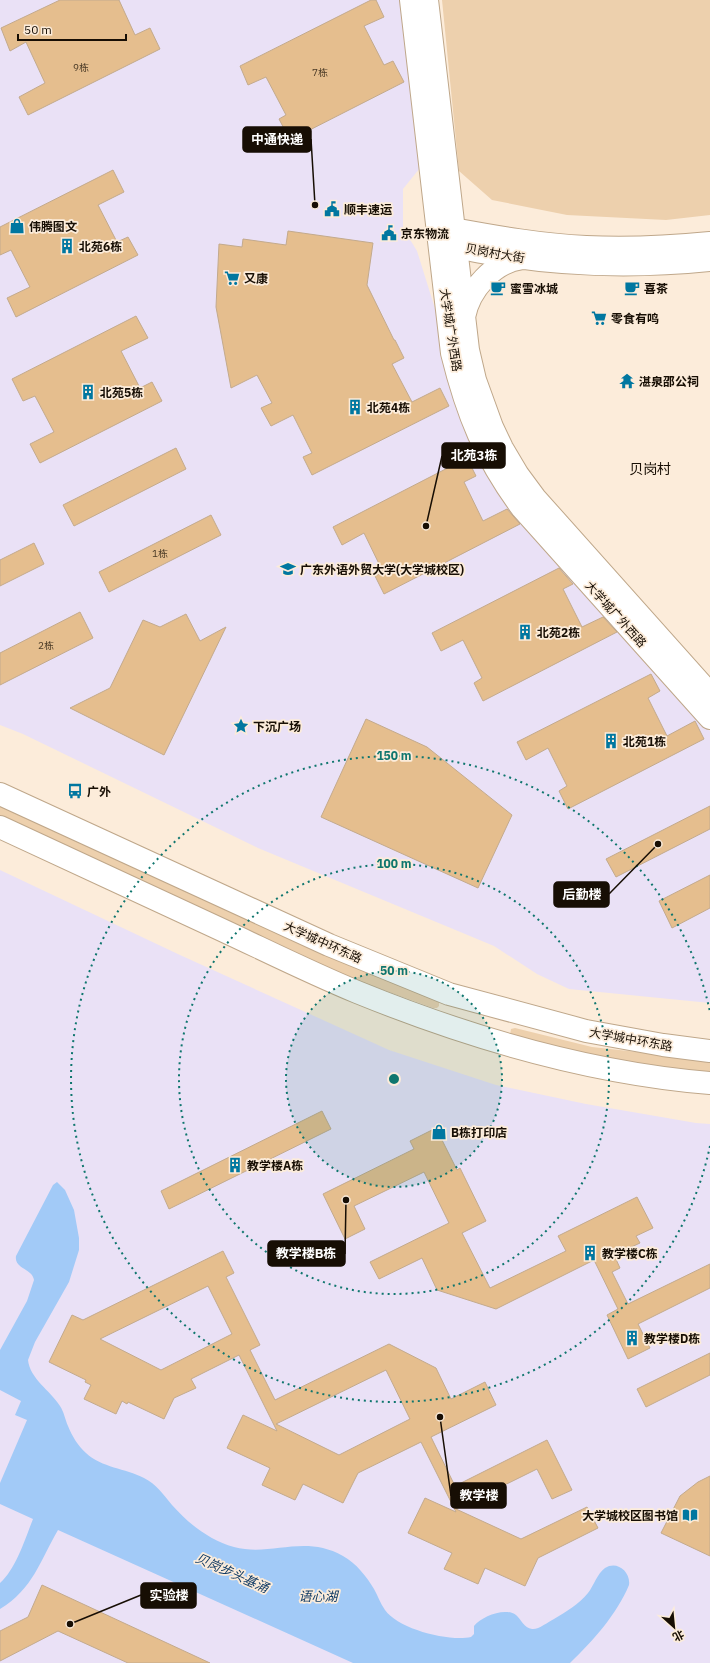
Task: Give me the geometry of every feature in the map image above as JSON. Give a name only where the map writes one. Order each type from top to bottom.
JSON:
[{"type":"main road","name":"大学城广外西路","points":[[411,0],[468,350],[480,398],[496,436],[518,475],[535,498],[710,694]]},
{"type":"main road","name":"大学城广外西路","points":[[427,0],[449,237],[452,353],[465,403],[479,438],[496,470],[522,508],[710,718]]},
{"type":"main road","name":"贝岗村大街","points":[[449,237],[586,247],[653,247],[710,243]]},
{"type":"main road","name":"贝岗村大街","points":[[449,237],[522,258],[568,263],[650,264],[710,260]]},
{"type":"main road","points":[[464,322],[469,300],[486,277],[508,261],[522,258]]},
{"type":"main road","name":"大学城中环东路","points":[[0,794],[329,945],[406,977],[455,995],[609,1036],[710,1052]]},
{"type":"main road","points":[[0,827],[323,977],[370,997],[444,1025],[497,1042],[613,1070],[640,1075],[710,1083]]},
{"type":"main road","points":[[444,1025],[453,1006],[455,995]]},
{"type":"main road","points":[[497,1042],[501,1020],[508,1010]]},
{"type":"shaded area","name":"广东外语外贸大学(大学城校区)","points":[[0,0],[404,0],[424,163],[403,189],[403,228],[417,251],[478,446],[675,692],[710,731],[710,1003],[569,989],[537,974],[494,946],[258,848],[23,734],[0,725]]},
{"type":"shaded area","points":[[442,0],[710,0],[710,215],[666,220],[567,215],[492,200],[459,171]]},
{"type":"shaded area","points":[[0,803],[324,954],[439,1001],[439,1006],[437,1008],[433,1008],[320,967],[0,819]]},
{"type":"shaded area","points":[[0,870],[180,955],[389,1050],[496,1085],[586,1104],[696,1123],[710,1124],[710,1663],[0,1663]]},
{"type":"shaded area","points":[[515,1028],[592,1047],[710,1060],[710,1074],[613,1061],[510,1035],[511,1029]]},
{"type":"water","name":"语心湖","points":[[57,1182],[65,1190],[74,1210],[79,1238],[79,1250],[69,1282],[35,1342],[28,1360],[32,1373],[36,1379],[56,1400],[63,1411],[73,1437],[80,1447],[92,1458],[106,1465],[148,1480],[160,1490],[172,1505],[192,1525],[208,1536],[225,1544],[234,1547],[261,1550],[301,1546],[315,1547],[329,1550],[343,1556],[357,1566],[365,1575],[383,1607],[392,1617],[412,1628],[438,1636],[450,1638],[471,1637],[474,1634],[474,1626],[478,1622],[488,1616],[500,1612],[516,1615],[525,1625],[532,1629],[543,1626],[563,1614],[584,1597],[602,1570],[614,1565],[618,1566],[628,1576],[629,1585],[624,1596],[604,1627],[570,1663],[353,1663],[58,1530],[35,1574],[20,1593],[0,1609],[0,1583],[11,1570],[33,1519],[0,1504],[0,1483],[27,1420],[15,1415],[21,1401],[0,1390],[0,1350],[27,1301],[34,1280],[30,1273],[18,1264],[16,1256],[53,1185]]},
{"type":"building","points":[[60,0],[119,0],[135,35],[150,28],[160,49],[28,115],[19,97],[45,83],[26,42],[10,51],[1,28]]},
{"type":"building","points":[[371,0],[376,0],[384,17],[364,26],[384,65],[393,61],[404,82],[290,140],[279,119],[286,115],[266,77],[248,85],[240,66]]},
{"type":"building","name":"北苑6栋","points":[[113,170],[124,192],[98,205],[117,242],[128,237],[138,255],[16,317],[7,298],[30,287],[11,250],[0,255],[0,227]]},
{"type":"building","points":[[288,231],[373,243],[367,285],[404,358],[392,364],[412,402],[440,388],[449,406],[312,475],[303,457],[312,453],[293,415],[271,426],[261,408],[272,403],[257,375],[231,388],[216,307],[219,244],[242,247],[243,239],[286,245]]},
{"type":"building","name":"北苑5栋","points":[[136,316],[148,338],[121,351],[140,388],[152,382],[162,401],[40,463],[30,444],[54,432],[35,396],[23,401],[12,379]]},
{"type":"building","points":[[176,448],[186,469],[74,526],[63,505]]},
{"type":"building","points":[[467,458],[476,476],[464,482],[483,521],[507,509],[520,524],[384,594],[375,576],[383,572],[364,533],[342,545],[333,527]]},
{"type":"building","points":[[211,515],[221,535],[109,592],[99,572]]},
{"type":"building","points":[[34,543],[44,564],[0,586],[0,560]]},
{"type":"building","name":"北苑2栋","points":[[559,568],[573,584],[563,589],[582,627],[603,617],[617,632],[483,701],[474,683],[482,678],[463,640],[441,651],[432,633]]},
{"type":"building","points":[[80,612],[93,638],[0,685],[0,653]]},
{"type":"building","points":[[186,614],[200,641],[226,627],[164,755],[70,708],[110,688],[143,620],[160,627]]},
{"type":"building","name":"北苑1栋","points":[[651,674],[660,691],[648,698],[667,736],[695,721],[704,739],[568,809],[559,791],[567,786],[548,748],[526,760],[517,742]]},
{"type":"building","points":[[366,719],[427,747],[512,815],[478,888],[321,817]]},
{"type":"building","points":[[710,806],[710,829],[616,877],[606,859]]},
{"type":"building","points":[[710,875],[710,908],[672,928],[659,901]]},
{"type":"building","name":"教学楼A栋","points":[[322,1111],[331,1129],[169,1209],[161,1191]]},
{"type":"building","points":[[436,1128],[457,1170],[460,1168],[486,1221],[462,1233],[490,1288],[566,1251],[558,1236],[637,1197],[653,1228],[636,1236],[640,1243],[614,1255],[620,1268],[612,1272],[628,1304],[710,1264],[710,1288],[638,1324],[650,1348],[628,1359],[607,1315],[618,1309],[594,1260],[496,1309],[437,1290],[422,1258],[379,1279],[370,1262],[449,1223],[424,1172],[354,1206],[365,1229],[345,1239],[323,1194],[414,1149],[410,1141]]},
{"type":"building","points":[[223,1251],[234,1273],[226,1277],[260,1345],[250,1350],[275,1400],[389,1344],[436,1368],[451,1399],[485,1382],[496,1405],[431,1437],[455,1486],[547,1440],[572,1490],[552,1499],[537,1469],[456,1509],[521,1539],[587,1507],[598,1528],[538,1558],[525,1586],[485,1568],[478,1584],[444,1569],[452,1553],[408,1533],[425,1498],[456,1512],[421,1442],[358,1473],[343,1503],[303,1484],[295,1500],[262,1485],[270,1468],[227,1448],[243,1415],[277,1431],[239,1355],[191,1379],[196,1388],[174,1398],[164,1419],[128,1402],[127,1404],[122,1401],[116,1414],[84,1399],[91,1385],[85,1382],[86,1380],[49,1362],[72,1315],[83,1320]],"holes":[[[208,1286],[232,1334],[161,1370],[100,1339]],[[386,1370],[410,1419],[339,1455],[276,1424]]]},
{"type":"building","points":[[710,1353],[710,1375],[646,1407],[637,1389]]},
{"type":"building","name":"大学城校区图书馆","points":[[710,1476],[710,1556],[661,1533],[680,1496],[698,1482]]},
{"type":"building","points":[[42,1585],[210,1663],[128,1663],[58,1631],[0,1661],[0,1631],[28,1617]]},
{"type":"place","name":"中通快递","points":[[315,205]]},
{"type":"place","name":"顺丰速运","points":[[332,209]]},
{"type":"place","name":"伟腾图文","points":[[17,226]]},
{"type":"place","name":"京东物流","points":[[389,233]]},
{"type":"place","name":"北苑6栋","points":[[67,246]]},
{"type":"place","name":"又康","points":[[232,278]]},
{"type":"place","name":"蜜雪冰城","points":[[498,288]]},
{"type":"place","name":"喜茶","points":[[632,288]]},
{"type":"place","name":"零食有鸣","points":[[599,318]]},
{"type":"place","name":"湛泉邵公祠","points":[[627,381]]},
{"type":"place","name":"北苑5栋","points":[[88,392]]},
{"type":"place","name":"北苑4栋","points":[[355,407]]},
{"type":"place","name":"北苑3栋","points":[[426,526]]},
{"type":"place","name":"广东外语外贸大学(大学城校区)","points":[[288,569]]},
{"type":"place","name":"北苑2栋","points":[[525,632]]},
{"type":"place","name":"下沉广场","points":[[241,726]]},
{"type":"place","name":"北苑1栋","points":[[611,741]]},
{"type":"place","name":"广外","points":[[75,791]]},
{"type":"place","name":"后勤楼","points":[[658,844]]},
{"type":"place","name":"B栋打印店","points":[[439,1132]]},
{"type":"place","name":"教学楼A栋","points":[[235,1165]]},
{"type":"place","name":"教学楼B栋","points":[[346,1200]]},
{"type":"place","name":"教学楼C栋","points":[[590,1253]]},
{"type":"place","name":"教学楼D栋","points":[[632,1338]]},
{"type":"place","name":"教学楼","points":[[440,1417]]},
{"type":"place","name":"大学城校区图书馆","points":[[690,1515]]},
{"type":"place","name":"实验楼","points":[[70,1624]]},
{"type":"district","name":"贝岗村","points":[[650,469]]},
{"type":"water label","name":"贝岗步头基涌","points":[[232,1573]]}]
